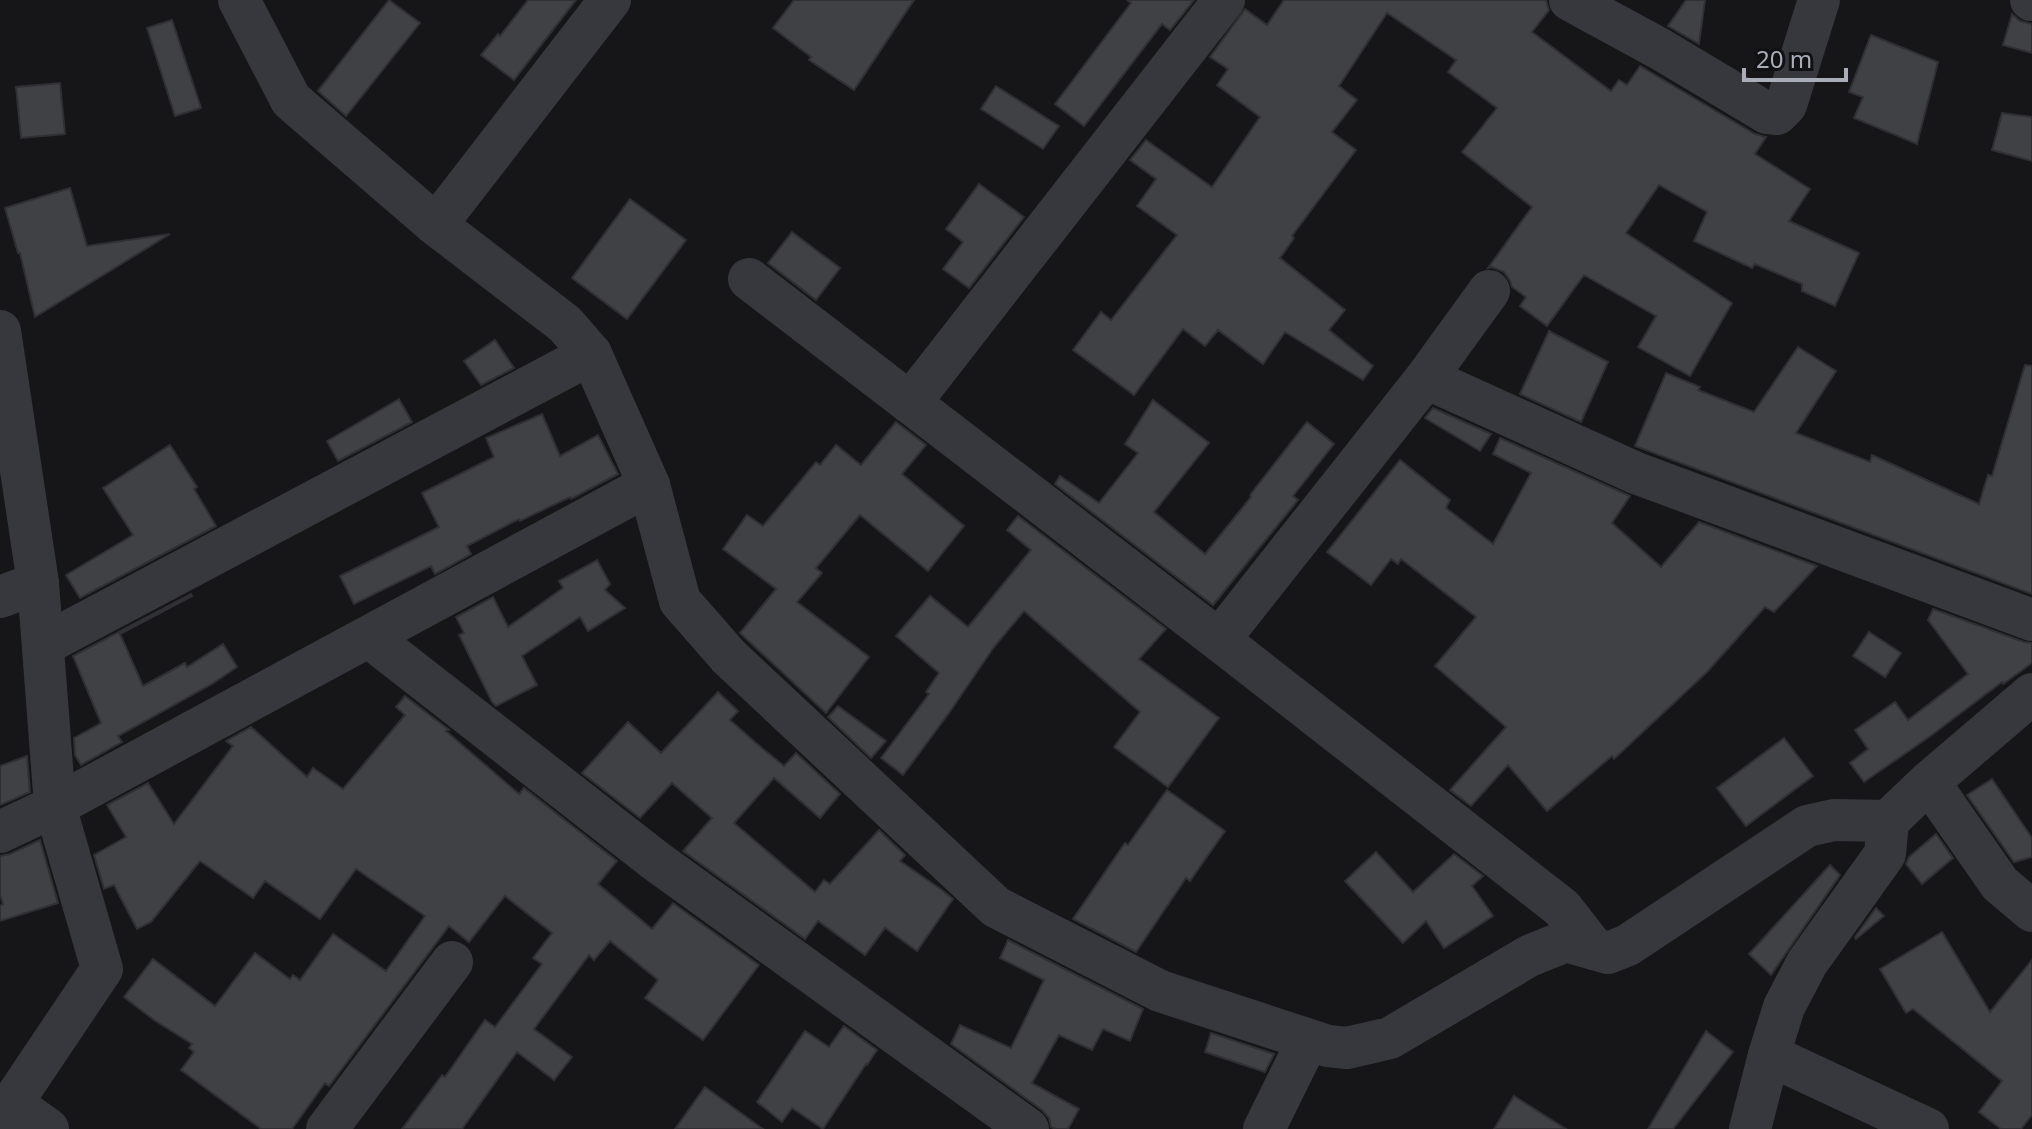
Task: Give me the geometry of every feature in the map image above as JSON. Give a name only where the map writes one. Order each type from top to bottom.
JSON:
[{"type":"street","points":[[239,0],[291,100],[436,225],[565,324],[591,354],[649,485],[680,601],[729,657],[996,907],[1160,991],[1328,1046],[1347,1048],[1390,1038],[1529,956],[1566,941],[1608,953],[1628,945],[1807,826],[1834,820],[1888,821]]},
{"type":"street","points":[[436,225],[610,0]]},
{"type":"street","points":[[910,403],[1224,0]]},
{"type":"street","points":[[1570,0],[1767,113],[1777,114],[1786,105],[1819,0]]},
{"type":"street","points":[[749,279],[1562,908],[1594,949]]},
{"type":"street","points":[[1219,640],[1426,378],[1489,291]]},
{"type":"street","points":[[0,331],[19,590],[43,645],[55,806],[102,969],[7,1112],[48,1129]]},
{"type":"street","points":[[43,645],[591,354]]},
{"type":"street","points":[[1426,378],[1636,473],[2032,620]]},
{"type":"street","points":[[0,832],[55,806],[649,485]]},
{"type":"street","points":[[369,637],[656,861],[1028,1129]]},
{"type":"street","points":[[1750,1129],[1784,1007],[1807,963],[1885,854],[1888,821],[2032,694]]},
{"type":"street","points":[[1929,782],[2000,884],[2032,911]]},
{"type":"street","points":[[327,1129],[452,962]]},
{"type":"street","points":[[1264,1129],[1308,1040]]},
{"type":"street","points":[[1769,1055],[1928,1129]]},
{"type":"building","points":[[389,0],[420,23],[346,116],[318,91]]},
{"type":"building","points":[[528,0],[576,0],[514,80],[481,55]]},
{"type":"building","points":[[794,0],[914,0],[854,90],[809,60],[811,57],[773,28]]},
{"type":"building","points":[[1127,0],[1194,0],[1170,30],[1162,24],[1084,126],[1055,104],[1131,3]]},
{"type":"building","points":[[1284,0],[1546,0],[1549,10],[1532,32],[1611,91],[1619,80],[1627,85],[1640,66],[1755,134],[1766,137],[1755,154],[1810,189],[1789,221],[1859,253],[1835,306],[1802,291],[1802,284],[1755,264],[1752,268],[1694,241],[1707,212],[1659,185],[1626,233],[1732,303],[1690,376],[1638,347],[1656,316],[1584,275],[1547,326],[1520,306],[1526,297],[1512,287],[1504,272],[1488,268],[1532,207],[1462,152],[1497,108],[1448,72],[1456,60],[1387,13],[1339,86],[1357,100],[1332,132],[1356,150],[1292,236],[1294,238],[1280,258],[1345,310],[1329,330],[1373,366],[1363,380],[1285,332],[1263,364],[1218,330],[1205,346],[1183,329],[1134,395],[1073,350],[1101,312],[1111,320],[1177,235],[1137,206],[1156,179],[1130,160],[1146,140],[1212,187],[1260,117],[1217,85],[1228,69],[1210,57],[1245,9],[1267,25]]},
{"type":"building","points":[[1686,0],[1705,0],[1699,44],[1668,26]]},
{"type":"building","points":[[2012,14],[2020,21],[2032,24],[2032,53],[2003,45]]},
{"type":"building","points":[[172,20],[201,108],[175,116],[147,28]]},
{"type":"building","points":[[1871,35],[1938,62],[1917,144],[1854,118],[1863,97],[1849,92]]},
{"type":"building","points":[[60,83],[65,134],[21,138],[16,87]]},
{"type":"building","points":[[996,86],[1059,126],[1043,149],[981,109]]},
{"type":"building","points":[[2002,113],[2032,117],[2032,161],[1992,150]]},
{"type":"building","points":[[979,184],[1024,217],[969,288],[943,269],[963,242],[946,229]]},
{"type":"building","points":[[70,188],[87,246],[170,234],[35,317],[20,253],[5,208]]},
{"type":"building","points":[[630,199],[686,240],[627,319],[572,278]]},
{"type":"building","points":[[792,232],[840,268],[816,300],[768,263]]},
{"type":"building","points":[[1549,331],[1608,362],[1581,422],[1520,394]]},
{"type":"building","points":[[495,340],[514,368],[481,385],[464,361]]},
{"type":"building","points":[[1798,347],[1836,371],[1796,433],[1870,462],[1872,455],[1979,504],[1988,475],[1992,476],[2025,365],[2032,366],[2032,594],[1635,446],[1666,373],[1700,387],[1698,390],[1754,412]]},
{"type":"building","points":[[399,399],[412,422],[338,461],[327,441]]},
{"type":"building","points":[[1153,400],[1209,443],[1154,512],[1205,554],[1307,422],[1334,444],[1293,496],[1298,500],[1213,605],[1055,484],[1060,476],[1099,503],[1138,453],[1125,444]]},
{"type":"building","points":[[1433,408],[1491,434],[1480,451],[1425,418]]},
{"type":"building","points":[[542,414],[560,456],[598,435],[618,474],[467,546],[471,554],[435,574],[431,566],[354,604],[340,576],[439,527],[422,493],[494,457],[486,438]]},
{"type":"building","points":[[896,422],[926,445],[902,474],[964,526],[928,571],[860,515],[816,568],[822,573],[797,602],[869,657],[826,713],[740,633],[776,589],[723,549],[747,515],[763,526],[816,462],[820,465],[836,445],[861,465]]},
{"type":"building","points":[[1500,438],[1630,496],[1612,523],[1661,567],[1699,522],[1817,566],[1774,612],[1765,607],[1707,672],[1614,759],[1612,756],[1547,811],[1508,765],[1471,806],[1450,790],[1506,727],[1435,666],[1476,617],[1401,559],[1398,564],[1391,559],[1371,585],[1327,552],[1400,460],[1450,500],[1446,508],[1493,544],[1531,473],[1493,454]]},
{"type":"building","points":[[170,445],[197,487],[194,489],[216,526],[80,598],[66,575],[133,535],[103,488]]},
{"type":"building","points":[[1018,516],[1166,629],[1139,659],[1219,718],[1168,787],[1114,747],[1140,712],[1024,611],[994,647],[903,775],[881,758],[929,694],[926,692],[939,673],[896,636],[930,596],[968,627],[1031,550],[1007,530]]},
{"type":"building","points":[[597,560],[610,584],[605,590],[625,608],[588,631],[580,617],[522,656],[537,685],[496,706],[459,635],[464,633],[456,617],[493,597],[508,627],[563,588],[559,581]]},
{"type":"building","points":[[191,594],[120,634],[143,686],[185,663],[187,667],[223,644],[237,667],[118,736],[122,742],[81,765],[75,755],[74,738],[101,723],[73,656]]},
{"type":"building","points":[[1933,609],[2032,643],[2032,663],[1864,782],[1850,763],[1868,749],[1855,730],[1895,702],[1908,720],[1968,674],[1928,620]]},
{"type":"building","points":[[1869,632],[1901,653],[1885,677],[1853,656]]},
{"type":"building","points":[[718,692],[738,711],[730,720],[756,743],[784,766],[796,753],[840,794],[820,818],[774,778],[734,823],[815,892],[824,880],[830,884],[879,830],[905,855],[900,861],[953,899],[917,951],[885,928],[865,955],[818,921],[805,939],[683,851],[712,818],[672,783],[640,818],[582,773],[628,722],[661,753]]},
{"type":"building","points":[[405,696],[449,730],[446,731],[519,794],[524,788],[617,861],[598,884],[652,929],[673,903],[759,965],[703,1040],[645,998],[658,980],[610,941],[594,960],[589,955],[534,1029],[572,1057],[554,1080],[517,1052],[462,1129],[402,1129],[442,1075],[445,1077],[485,1020],[495,1027],[542,964],[533,958],[552,933],[505,896],[469,942],[449,926],[329,1086],[325,1083],[292,1129],[261,1129],[181,1070],[194,1052],[189,1048],[192,1044],[124,997],[153,959],[215,1006],[255,953],[290,979],[293,975],[300,980],[333,934],[386,971],[425,916],[356,869],[320,919],[265,881],[253,898],[200,861],[151,922],[137,929],[114,885],[104,889],[94,855],[126,837],[107,805],[148,783],[174,824],[233,746],[226,741],[251,727],[307,777],[313,768],[343,789],[405,715],[396,707]]},
{"type":"building","points":[[838,706],[886,741],[871,758],[828,717]]},
{"type":"building","points":[[1784,738],[1813,776],[1746,826],[1717,788]]},
{"type":"building","points":[[27,756],[30,792],[0,805],[0,766]]},
{"type":"building","points":[[1992,779],[2032,838],[2032,857],[2014,862],[1967,795]]},
{"type":"building","points":[[1167,790],[1225,831],[1190,881],[1186,878],[1136,952],[1073,919],[1125,843],[1128,845]]},
{"type":"building","points":[[1936,834],[1953,858],[1922,884],[1906,864],[1909,857]]},
{"type":"building","points":[[40,840],[58,903],[0,921],[0,906],[3,904],[0,856]]},
{"type":"building","points":[[1376,852],[1413,892],[1454,854],[1483,876],[1472,886],[1493,916],[1444,948],[1426,921],[1403,943],[1345,881]]},
{"type":"building","points":[[1830,865],[1840,875],[1771,975],[1749,954]]},
{"type":"building","points":[[1876,908],[1884,916],[1856,939],[1855,937]]},
{"type":"building","points":[[1942,932],[1990,1012],[2032,960],[2032,1115],[2021,1129],[2001,1129],[1979,1112],[2002,1081],[1913,1009],[1906,1013],[1880,969]]},
{"type":"building","points":[[1008,940],[1143,1009],[1130,1041],[1103,1029],[1092,1050],[1059,1035],[1032,1083],[1079,1109],[1068,1129],[1051,1127],[1049,1118],[1042,1110],[951,1044],[960,1025],[1011,1048],[1044,980],[1000,958]]},
{"type":"building","points":[[844,1026],[877,1050],[823,1129],[792,1108],[782,1122],[757,1102],[805,1031],[829,1047]]},
{"type":"building","points":[[1706,1031],[1733,1052],[1673,1129],[1648,1129]]},
{"type":"building","points":[[1211,1033],[1274,1054],[1265,1072],[1205,1052]]},
{"type":"building","points":[[705,1087],[763,1129],[675,1129]]},
{"type":"building","points":[[1514,1096],[1566,1129],[1494,1129]]}]
